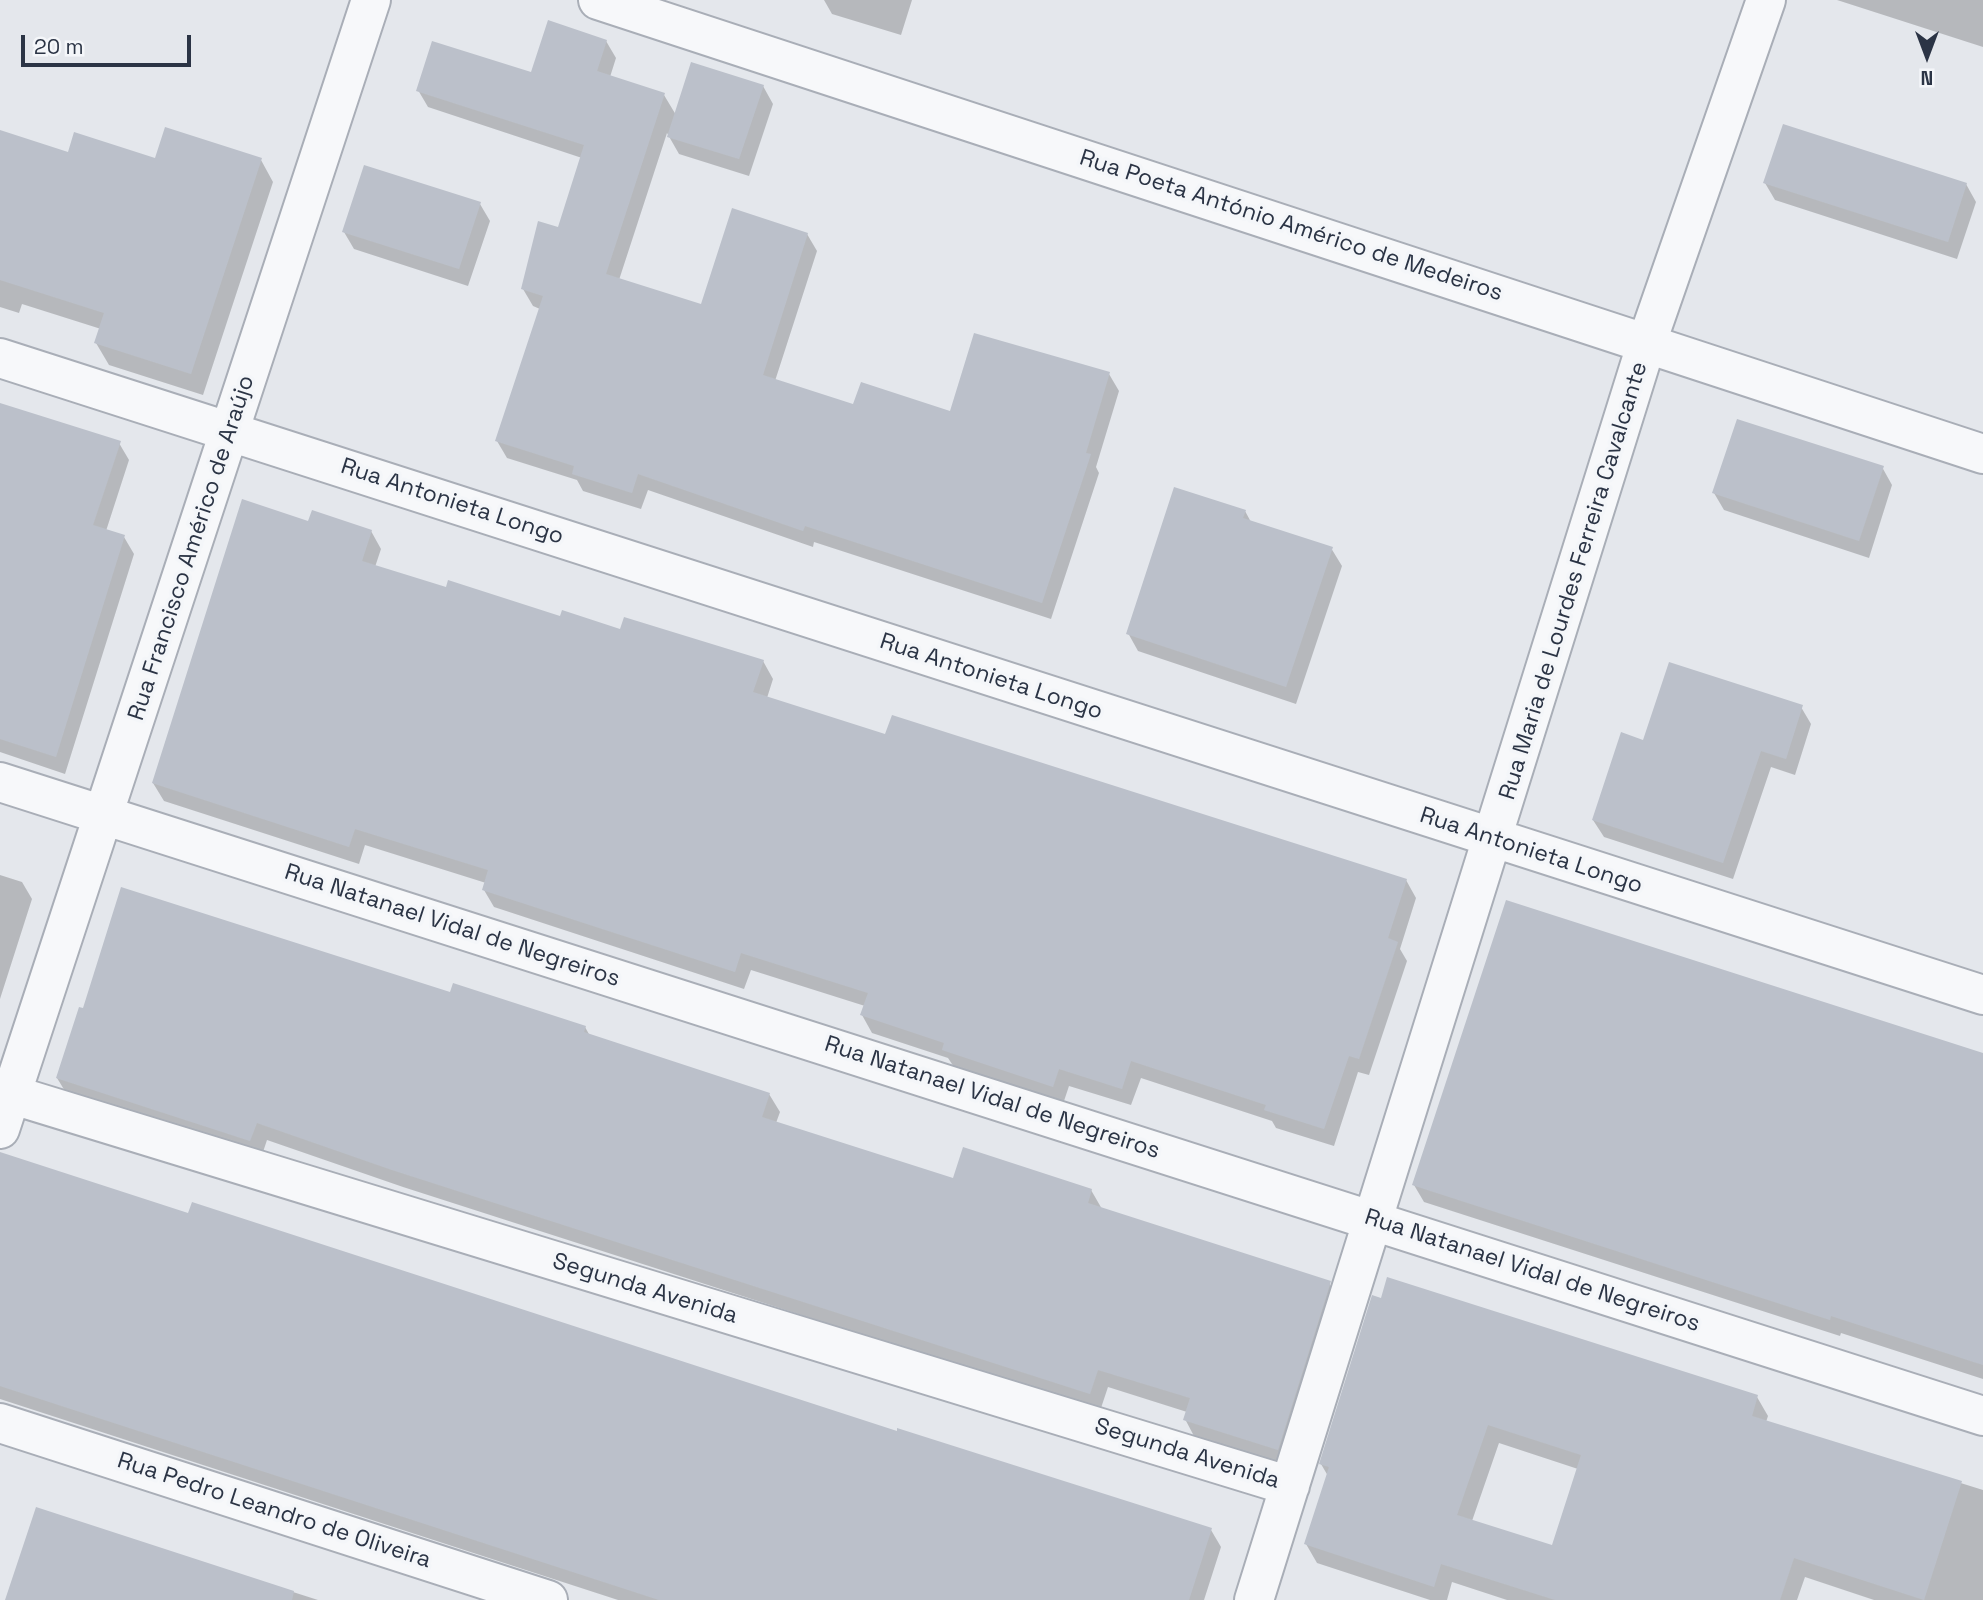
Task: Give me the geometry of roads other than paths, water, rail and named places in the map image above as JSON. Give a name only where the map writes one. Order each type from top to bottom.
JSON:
[{"type":"street","name":"Rua Francisco Américo de Araújo","points":[[4,1105],[104,814],[371,0]]},
{"type":"street","name":"Rua Poeta António Américo de Medeiros","points":[[598,0],[1983,454]]},
{"type":"street","name":"Rua Maria de Lourdes Ferreira Cavalcante","points":[[1254,1600],[1494,840],[1647,342],[1766,0]]},
{"type":"street","name":"Rua Antonieta Longo","points":[[0,358],[1983,995]]},
{"type":"street","name":"Rua Natanael Vidal de Negreiros","points":[[0,782],[1983,1416]]},
{"type":"street","name":"Segunda Avenida","points":[[4,1105],[1290,1486]]},
{"type":"street","name":"Rua Pedro Leandro de Oliveira","points":[[0,1423],[548,1600]]}]
